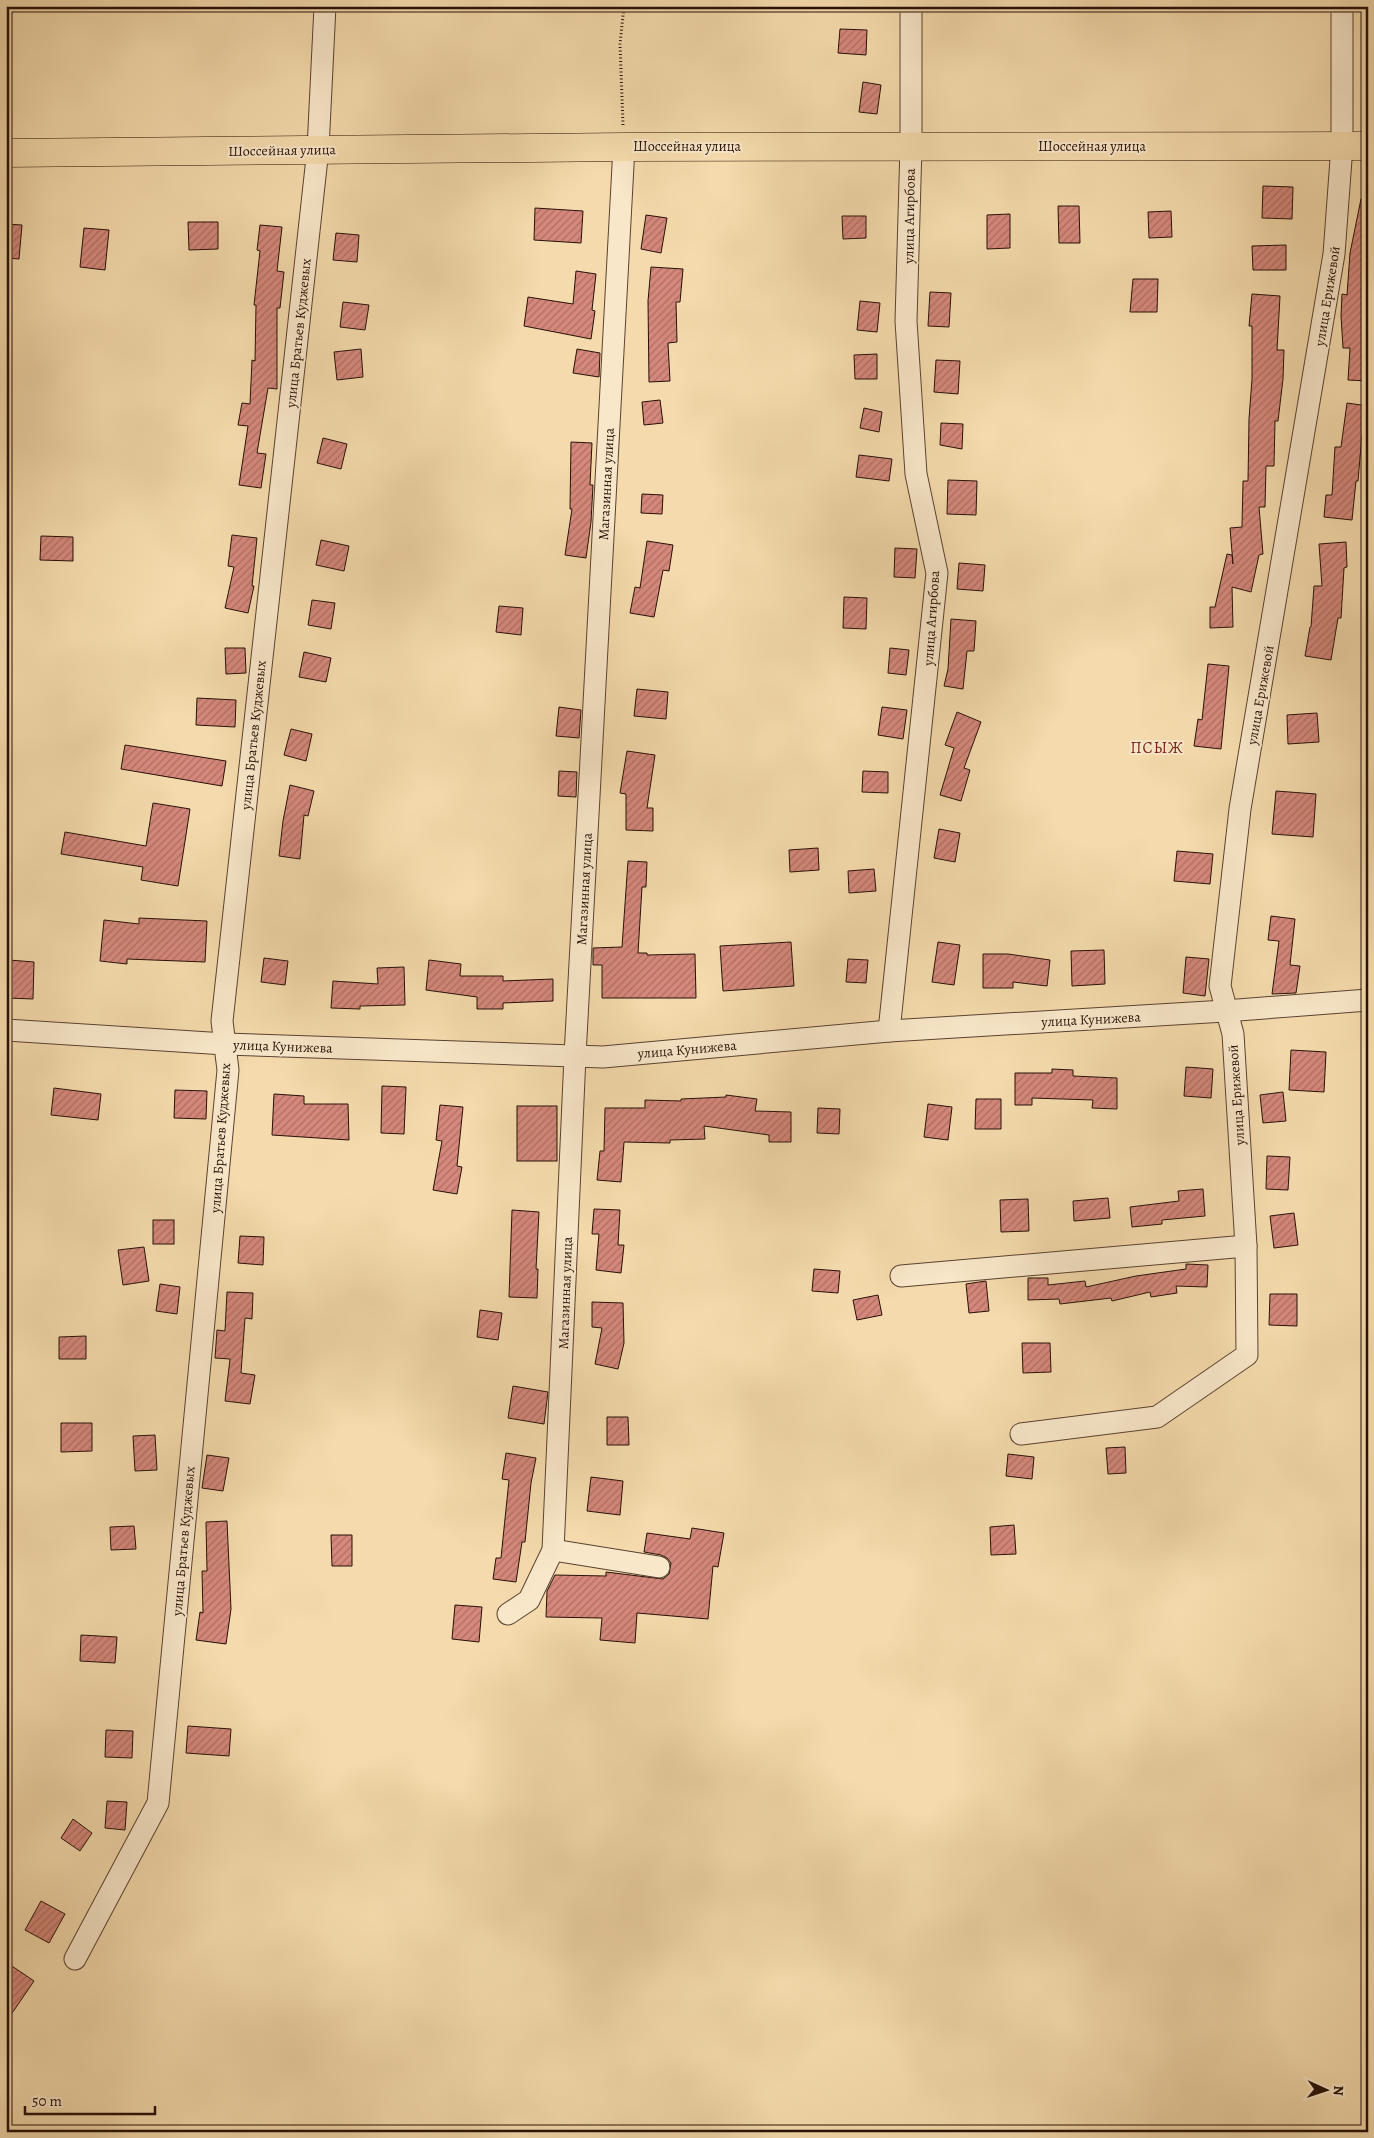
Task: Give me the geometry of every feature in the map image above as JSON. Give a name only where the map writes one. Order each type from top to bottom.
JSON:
[{"type":"highway","name":"Шоссейная улица","points":[[6,153],[624,147],[1355,146]]},
{"type":"street","name":"улица Братьев Куджевых","points":[[75,1959],[158,1803],[228,1070],[222,1021],[318,149],[325,6]]},
{"type":"street","name":"улица Агирбова","points":[[889,1031],[937,573],[916,474],[906,321],[911,146],[912,6]]},
{"type":"street","name":"улица Ерижевой","points":[[1020,1434],[1157,1417],[1247,1354],[1246,1246],[1232,1034],[1220,986],[1240,809],[1334,254],[1355,146],[1342,6]]},
{"type":"street","name":"Магазинная улица","points":[[508,1614],[528,1600],[553,1550],[575,1056],[624,147]]},
{"type":"street","name":"улица Кунижева","points":[[6,1030],[225,1044],[603,1057],[889,1031],[1225,1011],[1368,1000]]},
{"type":"street","points":[[901,1276],[1246,1246]]},
{"type":"street","points":[[553,1550],[659,1567]]},
{"type":"path","points":[[624,6],[620,44],[624,147]]},
{"type":"building","points":[[840,29],[867,30],[866,55],[838,53]]},
{"type":"building","points":[[863,82],[881,85],[877,114],[859,112]]},
{"type":"building","points":[[1263,186],[1293,187],[1292,219],[1262,218]]},
{"type":"building","points":[[1361,199],[1368,200],[1368,381],[1348,380],[1350,348],[1343,348],[1341,316],[1342,294],[1347,295],[1350,253]]},
{"type":"building","points":[[1058,206],[1079,206],[1080,243],[1059,243]]},
{"type":"building","points":[[535,208],[583,211],[581,243],[534,240]]},
{"type":"building","points":[[1171,211],[1172,237],[1149,238],[1148,212]]},
{"type":"building","points":[[1010,214],[1010,248],[987,249],[987,215]]},
{"type":"building","points":[[646,215],[667,218],[661,253],[641,249]]},
{"type":"building","points":[[842,216],[866,216],[866,238],[843,239]]},
{"type":"building","points":[[188,222],[218,222],[218,249],[189,250]]},
{"type":"building","points":[[6,224],[22,225],[19,259],[6,258]]},
{"type":"building","points":[[260,225],[282,227],[277,271],[284,272],[280,308],[277,308],[277,389],[268,388],[257,453],[266,454],[261,488],[239,485],[248,426],[238,425],[242,403],[250,404],[252,360],[255,361],[256,305],[254,305],[260,251],[257,250]]},
{"type":"building","points":[[84,228],[109,230],[105,270],[80,267]]},
{"type":"building","points":[[336,233],[359,235],[357,262],[333,260]]},
{"type":"building","points":[[1286,245],[1286,270],[1253,270],[1252,246]]},
{"type":"building","points":[[651,267],[683,269],[680,302],[676,302],[677,342],[668,343],[670,381],[649,382],[648,301]]},
{"type":"building","points":[[576,271],[596,274],[592,310],[595,311],[591,339],[524,326],[528,297],[573,304]]},
{"type":"building","points":[[1133,279],[1158,279],[1157,312],[1130,312]]},
{"type":"building","points":[[930,292],[951,293],[949,327],[928,326]]},
{"type":"building","points":[[1252,294],[1280,296],[1277,350],[1284,350],[1278,421],[1275,421],[1274,466],[1266,466],[1265,507],[1259,507],[1263,554],[1259,555],[1251,592],[1232,587],[1233,627],[1210,628],[1210,607],[1215,607],[1227,554],[1232,555],[1233,564],[1230,528],[1242,527],[1243,481],[1248,481],[1252,379],[1252,326],[1249,326]]},
{"type":"building","points":[[860,301],[880,303],[877,332],[857,330]]},
{"type":"building","points":[[343,302],[369,305],[365,330],[340,327]]},
{"type":"building","points":[[361,349],[363,377],[337,380],[334,352]]},
{"type":"building","points":[[577,349],[600,353],[599,377],[573,373]]},
{"type":"building","points":[[877,354],[877,379],[855,379],[854,355]]},
{"type":"building","points":[[936,360],[960,361],[958,394],[934,392]]},
{"type":"building","points":[[660,400],[663,423],[644,425],[642,402]]},
{"type":"building","points":[[1347,403],[1368,406],[1368,425],[1366,435],[1362,434],[1352,520],[1324,517],[1326,495],[1332,495],[1335,447],[1341,447]]},
{"type":"building","points":[[864,408],[882,412],[879,432],[860,428]]},
{"type":"building","points":[[941,423],[963,424],[962,449],[940,445]]},
{"type":"building","points":[[323,438],[347,444],[341,469],[317,463]]},
{"type":"building","points":[[571,442],[592,443],[590,485],[593,485],[591,522],[586,558],[565,555],[572,509],[570,509]]},
{"type":"building","points":[[859,455],[892,459],[889,481],[856,477]]},
{"type":"building","points":[[948,480],[977,481],[976,515],[947,514]]},
{"type":"building","points":[[642,494],[663,495],[662,514],[641,513]]},
{"type":"building","points":[[232,535],[257,538],[252,586],[254,586],[248,613],[225,608],[234,567],[228,566]]},
{"type":"building","points":[[41,536],[73,537],[73,561],[40,560]]},
{"type":"building","points":[[321,540],[349,546],[344,571],[316,565]]},
{"type":"building","points":[[647,541],[673,545],[669,571],[663,570],[654,617],[630,613],[635,587],[640,588]]},
{"type":"building","points":[[1346,542],[1347,567],[1344,568],[1341,618],[1338,618],[1331,660],[1305,656],[1311,627],[1314,586],[1322,586],[1319,544]]},
{"type":"building","points":[[895,548],[917,549],[915,578],[894,577]]},
{"type":"building","points":[[959,563],[985,565],[983,591],[957,589]]},
{"type":"building","points":[[844,597],[867,598],[866,629],[843,628]]},
{"type":"building","points":[[312,600],[335,603],[331,629],[308,625]]},
{"type":"building","points":[[499,606],[523,608],[521,635],[496,632]]},
{"type":"building","points":[[951,619],[976,621],[974,651],[967,651],[963,689],[944,686],[948,669]]},
{"type":"building","points":[[225,648],[245,648],[246,673],[226,674]]},
{"type":"building","points":[[890,648],[909,650],[906,675],[888,673]]},
{"type":"building","points":[[304,652],[331,658],[326,682],[299,677]]},
{"type":"building","points":[[1208,664],[1229,666],[1221,749],[1194,746],[1198,719],[1202,720]]},
{"type":"building","points":[[637,689],[668,692],[666,719],[634,716]]},
{"type":"building","points":[[197,698],[236,700],[235,727],[196,725]]},
{"type":"building","points":[[559,707],[581,710],[579,738],[556,736]]},
{"type":"building","points":[[882,707],[907,710],[903,739],[878,735]]},
{"type":"building","points":[[957,712],[981,722],[964,768],[970,770],[961,801],[940,795],[954,748],[945,745]]},
{"type":"building","points":[[1317,713],[1319,742],[1288,744],[1287,715]]},
{"type":"building","points":[[291,729],[312,734],[306,761],[284,755]]},
{"type":"building","points":[[125,745],[226,761],[222,786],[121,769]]},
{"type":"building","points":[[627,751],[655,755],[647,808],[653,808],[653,831],[626,830],[626,794],[620,793]]},
{"type":"building","points":[[559,771],[577,772],[576,797],[558,796]]},
{"type":"building","points":[[863,771],[888,772],[888,793],[862,792]]},
{"type":"building","points":[[290,785],[314,791],[308,816],[304,815],[300,859],[279,856]]},
{"type":"building","points":[[1276,791],[1316,794],[1313,837],[1272,834]]},
{"type":"building","points":[[153,803],[190,809],[178,886],[141,880],[143,867],[61,854],[65,832],[146,846]]},
{"type":"building","points":[[939,829],[960,833],[955,862],[934,858]]},
{"type":"building","points":[[818,848],[819,870],[790,872],[789,850]]},
{"type":"building","points":[[1177,851],[1213,854],[1210,884],[1174,881]]},
{"type":"building","points":[[628,861],[647,862],[646,887],[642,887],[638,953],[647,953],[647,955],[695,954],[696,998],[602,998],[602,965],[593,965],[593,948],[622,947]]},
{"type":"building","points":[[874,869],[876,891],[849,893],[848,871]]},
{"type":"building","points":[[1271,916],[1295,919],[1290,965],[1300,966],[1296,993],[1272,994],[1279,941],[1268,940]]},
{"type":"building","points":[[139,918],[207,921],[205,962],[127,959],[127,964],[100,961],[104,920],[139,924]]},
{"type":"building","points":[[791,942],[794,986],[723,991],[720,946]]},
{"type":"building","points":[[938,942],[960,945],[954,985],[932,982]]},
{"type":"building","points":[[1104,950],[1105,984],[1072,986],[1071,951]]},
{"type":"building","points":[[983,954],[1008,954],[1050,960],[1047,986],[1013,982],[1013,988],[983,988]]},
{"type":"building","points":[[1186,957],[1209,959],[1205,996],[1183,993]]},
{"type":"building","points":[[264,958],[288,961],[285,985],[261,982]]},
{"type":"building","points":[[848,959],[868,960],[866,983],[846,982]]},
{"type":"building","points":[[9,960],[34,962],[33,999],[7,998]]},
{"type":"building","points":[[429,960],[461,964],[460,976],[503,976],[503,981],[553,979],[553,1001],[503,1003],[503,1009],[477,1009],[477,997],[426,990]]},
{"type":"building","points":[[404,967],[405,1005],[360,1006],[360,1009],[331,1008],[333,981],[378,984],[377,968]]},
{"type":"building","points":[[1291,1050],[1326,1052],[1324,1092],[1289,1090]]},
{"type":"building","points":[[1186,1067],[1213,1069],[1211,1098],[1184,1096]]},
{"type":"building","points":[[1052,1069],[1073,1070],[1073,1076],[1117,1078],[1117,1109],[1092,1108],[1093,1100],[1032,1098],[1032,1105],[1015,1105],[1015,1073],[1052,1073]]},
{"type":"building","points":[[382,1086],[406,1087],[404,1134],[381,1133]]},
{"type":"building","points":[[54,1088],[101,1094],[98,1120],[51,1115]]},
{"type":"building","points":[[175,1090],[207,1091],[206,1119],[174,1118]]},
{"type":"building","points":[[1283,1092],[1286,1121],[1263,1123],[1260,1095]]},
{"type":"building","points":[[274,1094],[304,1096],[304,1104],[348,1104],[349,1140],[272,1135]]},
{"type":"building","points":[[726,1095],[757,1099],[755,1111],[791,1112],[791,1142],[769,1142],[769,1135],[704,1126],[705,1139],[670,1140],[670,1143],[624,1142],[621,1182],[597,1180],[600,1151],[604,1151],[605,1108],[645,1108],[645,1100],[681,1101],[681,1099],[726,1097]]},
{"type":"building","points":[[976,1099],[1001,1099],[1001,1129],[975,1129]]},
{"type":"building","points":[[928,1104],[952,1107],[948,1140],[924,1137]]},
{"type":"building","points":[[440,1105],[463,1107],[457,1166],[462,1167],[457,1194],[433,1190],[442,1141],[436,1140]]},
{"type":"building","points":[[517,1106],[557,1106],[557,1161],[517,1161]]},
{"type":"building","points":[[818,1108],[840,1109],[839,1134],[817,1133]]},
{"type":"building","points":[[1267,1156],[1290,1157],[1288,1190],[1266,1189]]},
{"type":"building","points":[[1203,1189],[1205,1216],[1162,1220],[1162,1224],[1132,1227],[1130,1207],[1179,1201],[1178,1191]]},
{"type":"building","points":[[1108,1198],[1110,1218],[1074,1221],[1073,1201]]},
{"type":"building","points":[[1028,1199],[1029,1231],[1001,1232],[1000,1200]]},
{"type":"building","points":[[594,1209],[620,1210],[618,1245],[624,1245],[621,1273],[596,1270],[599,1234],[592,1234]]},
{"type":"building","points":[[512,1210],[539,1212],[536,1269],[538,1269],[537,1298],[509,1297]]},
{"type":"building","points":[[1294,1213],[1298,1245],[1274,1248],[1270,1216]]},
{"type":"building","points":[[153,1220],[174,1220],[174,1244],[153,1244]]},
{"type":"building","points":[[240,1236],[264,1237],[263,1265],[238,1263]]},
{"type":"building","points":[[144,1247],[149,1281],[123,1285],[118,1250]]},
{"type":"building","points":[[1186,1264],[1208,1265],[1207,1287],[1176,1286],[1177,1293],[1151,1297],[1150,1292],[1112,1301],[1111,1298],[1060,1304],[1059,1299],[1028,1300],[1028,1278],[1048,1278],[1048,1285],[1085,1281],[1086,1287],[1136,1276],[1186,1269]]},
{"type":"building","points":[[814,1269],[840,1271],[838,1293],[812,1291]]},
{"type":"building","points":[[986,1281],[989,1311],[969,1313],[966,1284]]},
{"type":"building","points":[[160,1284],[180,1287],[177,1314],[156,1311]]},
{"type":"building","points":[[227,1292],[253,1293],[252,1319],[245,1318],[241,1373],[255,1375],[250,1404],[225,1401],[230,1359],[215,1358],[217,1330],[225,1331]]},
{"type":"building","points":[[1270,1294],[1297,1294],[1297,1326],[1269,1325]]},
{"type":"building","points":[[878,1295],[882,1315],[857,1320],[853,1300]]},
{"type":"building","points":[[592,1302],[623,1303],[624,1343],[618,1369],[595,1364],[602,1328],[592,1327]]},
{"type":"building","points":[[480,1310],[502,1313],[498,1340],[477,1337]]},
{"type":"building","points":[[86,1336],[86,1359],[59,1359],[59,1337]]},
{"type":"building","points":[[1022,1343],[1050,1343],[1051,1372],[1023,1373]]},
{"type":"building","points":[[513,1386],[548,1392],[544,1424],[508,1418]]},
{"type":"building","points":[[607,1417],[628,1417],[629,1445],[607,1445]]},
{"type":"building","points":[[61,1423],[92,1423],[92,1451],[61,1452]]},
{"type":"building","points":[[155,1435],[157,1470],[135,1471],[133,1436]]},
{"type":"building","points":[[1125,1447],[1126,1473],[1108,1474],[1106,1448]]},
{"type":"building","points":[[506,1453],[536,1458],[531,1483],[525,1542],[522,1542],[516,1582],[493,1579],[496,1558],[501,1558],[509,1480],[502,1479]]},
{"type":"building","points":[[1008,1454],[1034,1457],[1032,1479],[1006,1476]]},
{"type":"building","points":[[207,1455],[229,1458],[223,1491],[202,1488]]},
{"type":"building","points":[[591,1477],[623,1481],[620,1515],[587,1511]]},
{"type":"building","points":[[227,1521],[231,1609],[226,1644],[196,1640],[200,1612],[203,1613],[202,1571],[207,1571],[206,1522]]},
{"type":"building","points":[[1014,1525],[1016,1554],[991,1555],[990,1527]]},
{"type":"building","points":[[134,1526],[136,1549],[111,1550],[110,1527]]},
{"type":"building","points":[[692,1528],[724,1533],[718,1567],[713,1566],[708,1619],[637,1613],[635,1643],[600,1640],[602,1618],[546,1617],[547,1591],[555,1575],[606,1576],[606,1572],[663,1579],[669,1574],[671,1563],[661,1555],[644,1552],[647,1533],[690,1539]]},
{"type":"building","points":[[331,1535],[352,1535],[352,1566],[332,1566]]},
{"type":"building","points":[[455,1605],[482,1607],[479,1642],[452,1639]]},
{"type":"building","points":[[81,1635],[117,1637],[115,1663],[80,1661]]},
{"type":"building","points":[[188,1726],[231,1729],[229,1756],[186,1753]]},
{"type":"building","points":[[106,1730],[133,1731],[132,1758],[105,1757]]},
{"type":"building","points":[[107,1801],[127,1802],[125,1830],[105,1828]]},
{"type":"building","points":[[73,1819],[92,1833],[80,1851],[61,1838]]},
{"type":"building","points":[[41,1901],[65,1914],[49,1943],[25,1930]]},
{"type":"building","points":[[6,1962],[34,1981],[6,2022]]},
{"type":"district","name":"ПСЫЖ","points":[[1157,747]]}]
